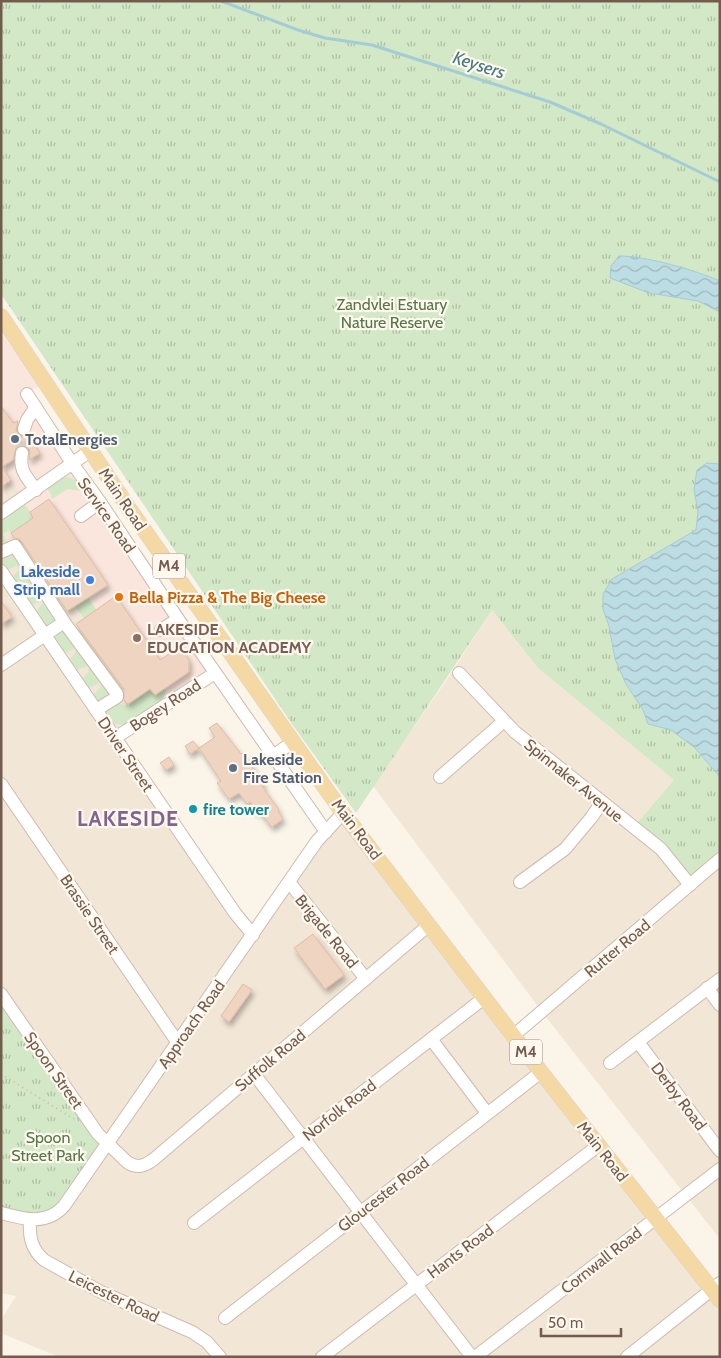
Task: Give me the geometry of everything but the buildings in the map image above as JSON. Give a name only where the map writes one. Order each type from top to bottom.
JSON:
[{"type":"main road","name":"Main Road","points":[[1,316],[90,451],[343,813],[655,1218],[717,1291]]},
{"type":"street","name":"Service Road","points":[[27,394],[178,619],[326,832]]},
{"type":"street","points":[[24,429],[27,420],[35,408]]},
{"type":"street","points":[[1,513],[90,451]]},
{"type":"street","points":[[22,453],[20,462],[22,470],[36,490]]},
{"type":"street","points":[[81,516],[100,502]]},
{"type":"street","points":[[4,551],[15,546],[61,624],[117,694],[117,697],[96,710]]},
{"type":"street","name":"Driver Street","points":[[1,571],[235,913],[253,935]]},
{"type":"street","points":[[161,630],[178,619]]},
{"type":"street","points":[[1,665],[61,624]]},
{"type":"street","name":"Bogey Road","points":[[116,738],[215,673]]},
{"type":"street","name":"Spinnaker Avenue","points":[[459,673],[515,732],[661,849],[690,885]]},
{"type":"street","points":[[440,777],[504,721]]},
{"type":"street","points":[[273,756],[293,742]]},
{"type":"street","name":"Brassie Street","points":[[1,784],[178,1043]]},
{"type":"street","points":[[520,882],[565,849],[602,802]]},
{"type":"street","name":"Approach Road","points":[[30,1220],[45,1219],[60,1210],[109,1143],[318,841],[343,813]]},
{"type":"street","name":"Rutter Road","points":[[513,1036],[720,860]]},
{"type":"street","name":"Brigade Road","points":[[289,882],[366,979]]},
{"type":"street","name":"Suffolk Road","points":[[109,1143],[132,1166],[147,1164],[429,925]]},
{"type":"street","points":[[610,1063],[720,979]]},
{"type":"street","points":[[707,988],[720,1004]]},
{"type":"street","name":"Spoon Street","points":[[1,994],[98,1134],[109,1143]]},
{"type":"street","name":"Norfolk Road","points":[[194,1223],[484,998]]},
{"type":"street","points":[[431,1039],[487,1113]]},
{"type":"street","name":"Derby Road","points":[[638,1042],[720,1150]]},
{"type":"street","name":"Gloucester Road","points":[[225,1318],[360,1211],[541,1072]]},
{"type":"street","points":[[254,1074],[474,1357]]},
{"type":"street","name":"Hants Road","points":[[322,1357],[599,1145]]},
{"type":"street","name":"Cornwall Road","points":[[474,1357],[720,1169]]},
{"type":"street","points":[[1,1213],[30,1220]]},
{"type":"street","name":"Leicester Road","points":[[30,1220],[29,1232],[32,1245],[38,1255],[44,1260],[101,1292],[192,1332],[207,1342],[220,1357]]},
{"type":"street","points":[[627,1357],[717,1291]]},
{"type":"path","points":[[1,1074],[74,1119]]},
{"type":"shaded area","points":[[1,332],[39,386],[27,394],[215,673],[163,706],[24,503],[23,498],[1,463]]},
{"type":"shaded area","points":[[1,463],[30,512],[163,706],[116,738],[252,934],[343,813],[720,1300],[720,1357],[59,1357],[1,1333],[1,1320],[16,1296],[1,1293]]},
{"type":"shaded area","points":[[492,610],[538,668],[674,780],[720,859],[720,1239],[546,1017],[373,786],[448,678]]},
{"type":"green space","name":"Zandvlei Estuary Nature Reserve","points":[[1,1],[720,1],[720,859],[690,885],[634,827],[674,780],[538,668],[492,610],[356,813],[292,724],[1,294]]},
{"type":"green space","points":[[69,477],[79,482],[91,501],[90,503],[82,491],[67,489],[52,499],[47,488],[61,478]]},
{"type":"green space","points":[[24,503],[154,695],[165,688],[166,690],[163,699],[125,725],[112,723],[104,711],[117,702],[125,706],[141,695],[75,606],[25,524],[11,533],[9,530],[3,534],[8,544],[1,549],[1,519]]},
{"type":"green space","points":[[8,553],[14,554],[20,568],[24,567],[30,582],[32,585],[35,584],[43,598],[41,599],[44,602],[50,602],[56,623],[45,626],[36,612],[43,603],[41,601],[31,605],[23,594],[31,585],[29,583],[18,586],[12,577],[19,570],[17,566],[7,570],[1,562],[1,559]]},
{"type":"green space","points":[[60,628],[74,637],[74,647],[77,651],[80,650],[90,661],[86,666],[88,669],[94,667],[101,680],[98,683],[100,686],[103,685],[110,696],[100,705],[93,696],[100,687],[98,684],[88,688],[82,679],[89,671],[86,667],[76,670],[69,660],[76,652],[74,649],[64,653],[53,637]]},
{"type":"green space","name":"Spoon Street Park","points":[[1,994],[109,1143],[56,1213],[1,1213]]},
{"type":"water","points":[[619,256],[643,258],[670,264],[720,281],[720,312],[698,301],[649,293],[610,278],[611,266]]},
{"type":"water","points":[[707,463],[720,464],[720,777],[694,747],[671,730],[648,724],[643,710],[626,684],[615,659],[609,626],[603,609],[603,594],[612,579],[696,530],[698,512],[694,489],[697,470]]},
{"type":"waterway","name":"Keysers","points":[[221,1],[298,30],[325,38],[372,45],[550,102],[601,124],[720,182]]},
{"type":"tunnel","points":[[22,453],[24,429]]},
{"type":"place","name":"TotalEnergies","points":[[15,439]]},
{"type":"place","name":"Lakeside Strip mall","points":[[90,580]]},
{"type":"place","name":"Bella Pizza & The Big Cheese","points":[[119,597]]},
{"type":"place","name":"LAKESIDE EDUCATION ACADEMY","points":[[137,638]]},
{"type":"place","name":"Lakeside Fire Station","points":[[233,768]]},
{"type":"place","name":"fire tower","points":[[193,809]]},
{"type":"district","name":"LAKESIDE","points":[[128,819]]}]
